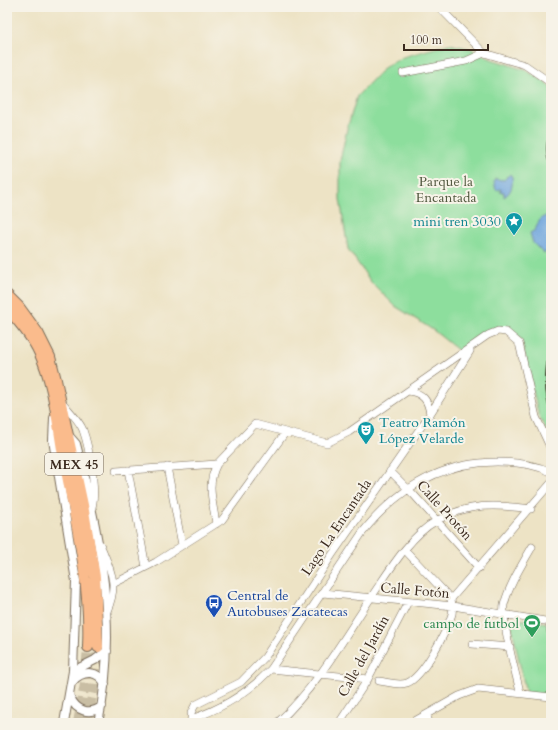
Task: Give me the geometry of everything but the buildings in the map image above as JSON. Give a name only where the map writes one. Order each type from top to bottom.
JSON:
[{"type":"main road","name":"MEX 45","points":[[7,295],[29,320],[50,357],[85,572],[90,615],[98,648]]},
{"type":"main road","name":"MEX 45","points":[[7,308],[30,336],[39,352],[67,434],[83,505],[95,578],[98,648]]},
{"type":"street","points":[[439,7],[484,52],[525,65],[551,83]]},
{"type":"street","points":[[403,73],[466,61],[484,52]]},
{"type":"street","points":[[216,524],[210,487],[211,475],[217,464],[255,424],[327,443],[349,432],[472,348],[488,335],[498,332],[508,333],[518,341],[524,361],[536,417],[551,449]]},
{"type":"street","name":"Lago La Encantada","points":[[192,721],[195,705],[241,682],[257,667],[430,414],[472,348]]},
{"type":"street","points":[[408,391],[419,393],[424,397],[429,406],[430,414]]},
{"type":"street","points":[[58,406],[82,430],[94,486],[95,498],[92,507]]},
{"type":"street","points":[[58,406],[53,440],[76,581],[73,681],[64,723]]},
{"type":"street","points":[[113,584],[182,545],[222,520],[285,433]]},
{"type":"street","points":[[67,434],[76,444],[92,507],[107,611]]},
{"type":"street","points":[[192,721],[243,694],[258,683],[272,669],[362,533],[378,514],[408,488],[439,472],[465,465],[480,463],[520,463],[551,472]]},
{"type":"street","points":[[116,471],[217,464]]},
{"type":"street","points":[[167,467],[182,545]]},
{"type":"street","points":[[128,470],[146,566]]},
{"type":"street","name":"Calle Protón","points":[[390,471],[408,488],[479,568]]},
{"type":"street","points":[[379,681],[401,685],[408,683],[418,673],[440,644],[452,614],[452,602],[551,483]]},
{"type":"street","points":[[277,723],[303,697],[404,550],[436,521],[463,509],[486,505],[530,509]]},
{"type":"street","points":[[73,670],[95,660],[107,611],[112,601],[113,584],[107,562],[97,537]]},
{"type":"street","points":[[520,692],[510,647],[504,606],[510,588],[532,547]]},
{"type":"street","points":[[404,550],[452,602]]},
{"type":"street","points":[[323,570],[333,577]]},
{"type":"street","name":"Calle Fotón","points":[[323,593],[408,602],[452,602],[550,621]]},
{"type":"street","name":"Calle del Jardín","points":[[339,723],[368,679],[408,602]]},
{"type":"street","points":[[550,621],[551,634]]},
{"type":"street","points":[[472,644],[510,647]]},
{"type":"street","points":[[98,648],[105,684],[98,723]]},
{"type":"street","points":[[272,669],[368,679]]},
{"type":"street","points":[[73,681],[82,674],[93,673],[102,679],[105,684]]},
{"type":"street","points":[[412,722],[459,696],[478,689],[520,692],[551,697]]},
{"type":"street","points":[[70,697],[76,707],[81,710],[92,711],[102,706]]},
{"type":"street","points":[[427,715],[430,723]]},
{"type":"green space","name":"Parque la Encantada","points":[[449,44],[472,49],[491,59],[525,70],[542,80],[551,88],[551,439],[539,417],[522,342],[514,333],[506,329],[498,328],[491,330],[459,351],[433,330],[395,306],[371,282],[348,249],[340,199],[340,161],[347,129],[357,96],[385,67],[403,57]]},
{"type":"green space","points":[[510,618],[547,623],[551,645],[551,696],[526,693]]},
{"type":"water","points":[[510,174],[512,177],[511,188],[509,193],[504,197],[504,192],[500,192],[501,189],[496,190],[494,182],[495,179],[504,180]]},
{"type":"water","points":[[551,213],[550,253],[543,253],[533,243],[530,233],[535,230],[540,219]]},
{"type":"tunnel","points":[[78,723],[85,684],[88,647]]},
{"type":"tunnel","points":[[87,723],[94,686],[98,647]]},
{"type":"railway","points":[[551,130],[547,148],[551,167]]},
{"type":"railway","points":[[551,331],[546,372],[546,393],[551,412]]},
{"type":"place","name":"mini tren 3030","points":[[514,236]]},
{"type":"place","name":"Teatro Ramón López Velarde","points":[[366,445]]},
{"type":"place","name":"Central de Autobuses Zacatecas","points":[[214,618]]},
{"type":"place","name":"campo de futbol","points":[[532,638]]}]
